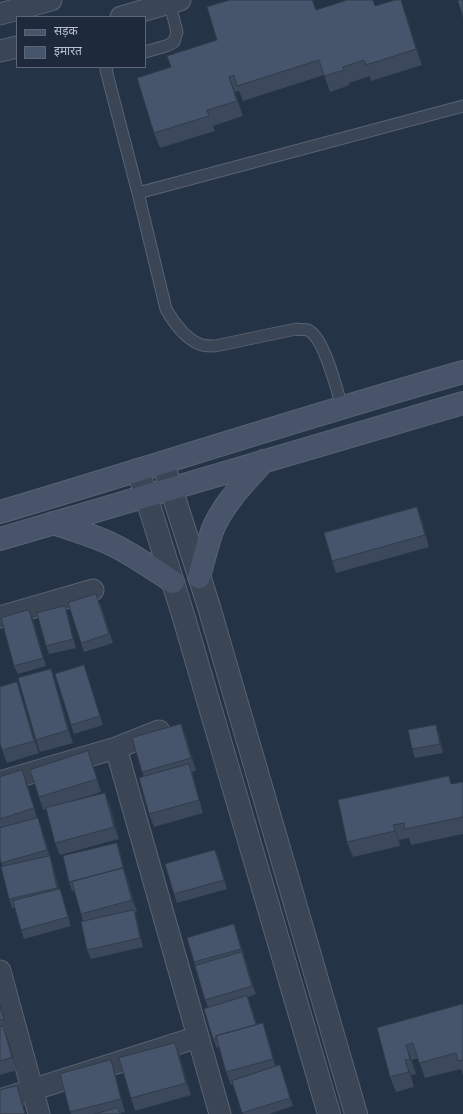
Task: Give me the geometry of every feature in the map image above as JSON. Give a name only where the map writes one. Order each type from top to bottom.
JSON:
[{"type":"main road","points":[[0,512],[163,463],[342,406],[463,372]]},
{"type":"main road","points":[[0,539],[463,403]]},
{"type":"main road","points":[[199,577],[212,532],[219,517],[235,492],[264,461]]},
{"type":"main road","points":[[53,523],[110,543],[173,582]]},
{"type":"street","points":[[0,14],[51,0]]},
{"type":"street","points":[[123,16],[173,1]]},
{"type":"street","points":[[0,51],[16,47]]},
{"type":"street","points":[[163,463],[214,626],[356,1114]]},
{"type":"street","points":[[138,470],[188,632],[329,1114]]},
{"type":"street","points":[[0,617],[92,590]]},
{"type":"street","points":[[188,632],[214,626]]},
{"type":"street","points":[[0,782],[116,748],[169,728]]},
{"type":"street","points":[[116,748],[220,1114]]},
{"type":"street","points":[[253,854],[279,847]]},
{"type":"street","points":[[0,971],[39,1114]]},
{"type":"street","points":[[0,1100],[198,1037]]},
{"type":"lane","points":[[146,52],[174,42],[177,32],[173,1]]},
{"type":"lane","points":[[107,68],[166,309],[174,323],[188,336],[202,345],[215,346],[296,329],[308,330],[317,337],[324,349],[342,406]]},
{"type":"lane","points":[[138,192],[463,106]]},
{"type":"building","points":[[230,0],[312,0],[316,10],[347,0],[373,0],[375,6],[395,0],[401,0],[416,49],[366,65],[364,60],[343,67],[344,70],[324,76],[319,60],[237,86],[234,75],[229,77],[237,101],[207,110],[209,116],[154,133],[137,78],[171,67],[167,56],[217,40],[207,7]]},
{"type":"building","points":[[458,0],[463,0],[463,17]]},
{"type":"building","points":[[417,507],[425,535],[332,561],[324,533]]},
{"type":"building","points":[[96,594],[109,634],[81,643],[68,603]]},
{"type":"building","points":[[65,606],[73,639],[46,646],[37,613]]},
{"type":"building","points":[[29,610],[43,658],[14,666],[1,618]]},
{"type":"building","points":[[84,665],[100,716],[71,725],[55,674]]},
{"type":"building","points":[[51,669],[68,730],[36,740],[18,678]]},
{"type":"building","points":[[17,682],[34,741],[2,750],[0,743],[0,687]]},
{"type":"building","points":[[181,724],[191,758],[142,772],[132,738]]},
{"type":"building","points":[[436,725],[440,744],[412,749],[408,730]]},
{"type":"building","points":[[88,751],[97,779],[39,797],[30,770]]},
{"type":"building","points":[[189,764],[199,800],[149,814],[139,778]]},
{"type":"building","points":[[22,770],[34,808],[0,819],[0,777]]},
{"type":"building","points":[[449,776],[451,784],[463,782],[463,817],[405,829],[404,823],[393,825],[395,831],[347,842],[338,800]]},
{"type":"building","points":[[105,793],[114,827],[55,843],[46,808]]},
{"type":"building","points":[[38,818],[47,850],[1,863],[0,828]]},
{"type":"building","points":[[117,843],[123,868],[69,882],[63,856]]},
{"type":"building","points":[[215,850],[224,880],[174,894],[165,864]]},
{"type":"building","points":[[50,856],[57,888],[9,899],[1,867]]},
{"type":"building","points":[[123,868],[132,900],[81,914],[72,882]]},
{"type":"building","points":[[60,889],[68,917],[21,930],[13,901]]},
{"type":"building","points":[[134,910],[140,938],[87,950],[81,922]]},
{"type":"building","points":[[234,924],[241,949],[194,962],[187,938]]},
{"type":"building","points":[[242,952],[252,986],[205,1000],[195,966]]},
{"type":"building","points":[[247,996],[256,1025],[216,1036],[217,1038],[213,1039],[204,1009]]},
{"type":"building","points":[[463,1004],[463,1060],[458,1061],[456,1053],[419,1063],[413,1043],[406,1045],[410,1059],[405,1060],[409,1072],[390,1077],[377,1028]]},
{"type":"building","points":[[0,1006],[4,1019],[0,1020]]},
{"type":"building","points":[[263,1023],[273,1059],[226,1072],[216,1036]]},
{"type":"building","points":[[3,1026],[12,1057],[0,1061],[0,1027]]},
{"type":"building","points":[[175,1043],[186,1083],[131,1098],[119,1058]]},
{"type":"building","points":[[111,1060],[121,1099],[70,1112],[60,1074]]},
{"type":"building","points":[[280,1065],[290,1098],[242,1113],[232,1081]]},
{"type":"building","points":[[17,1086],[25,1114],[0,1114],[0,1090]]},
{"type":"building","points":[[118,1108],[120,1114],[94,1114]]}]
